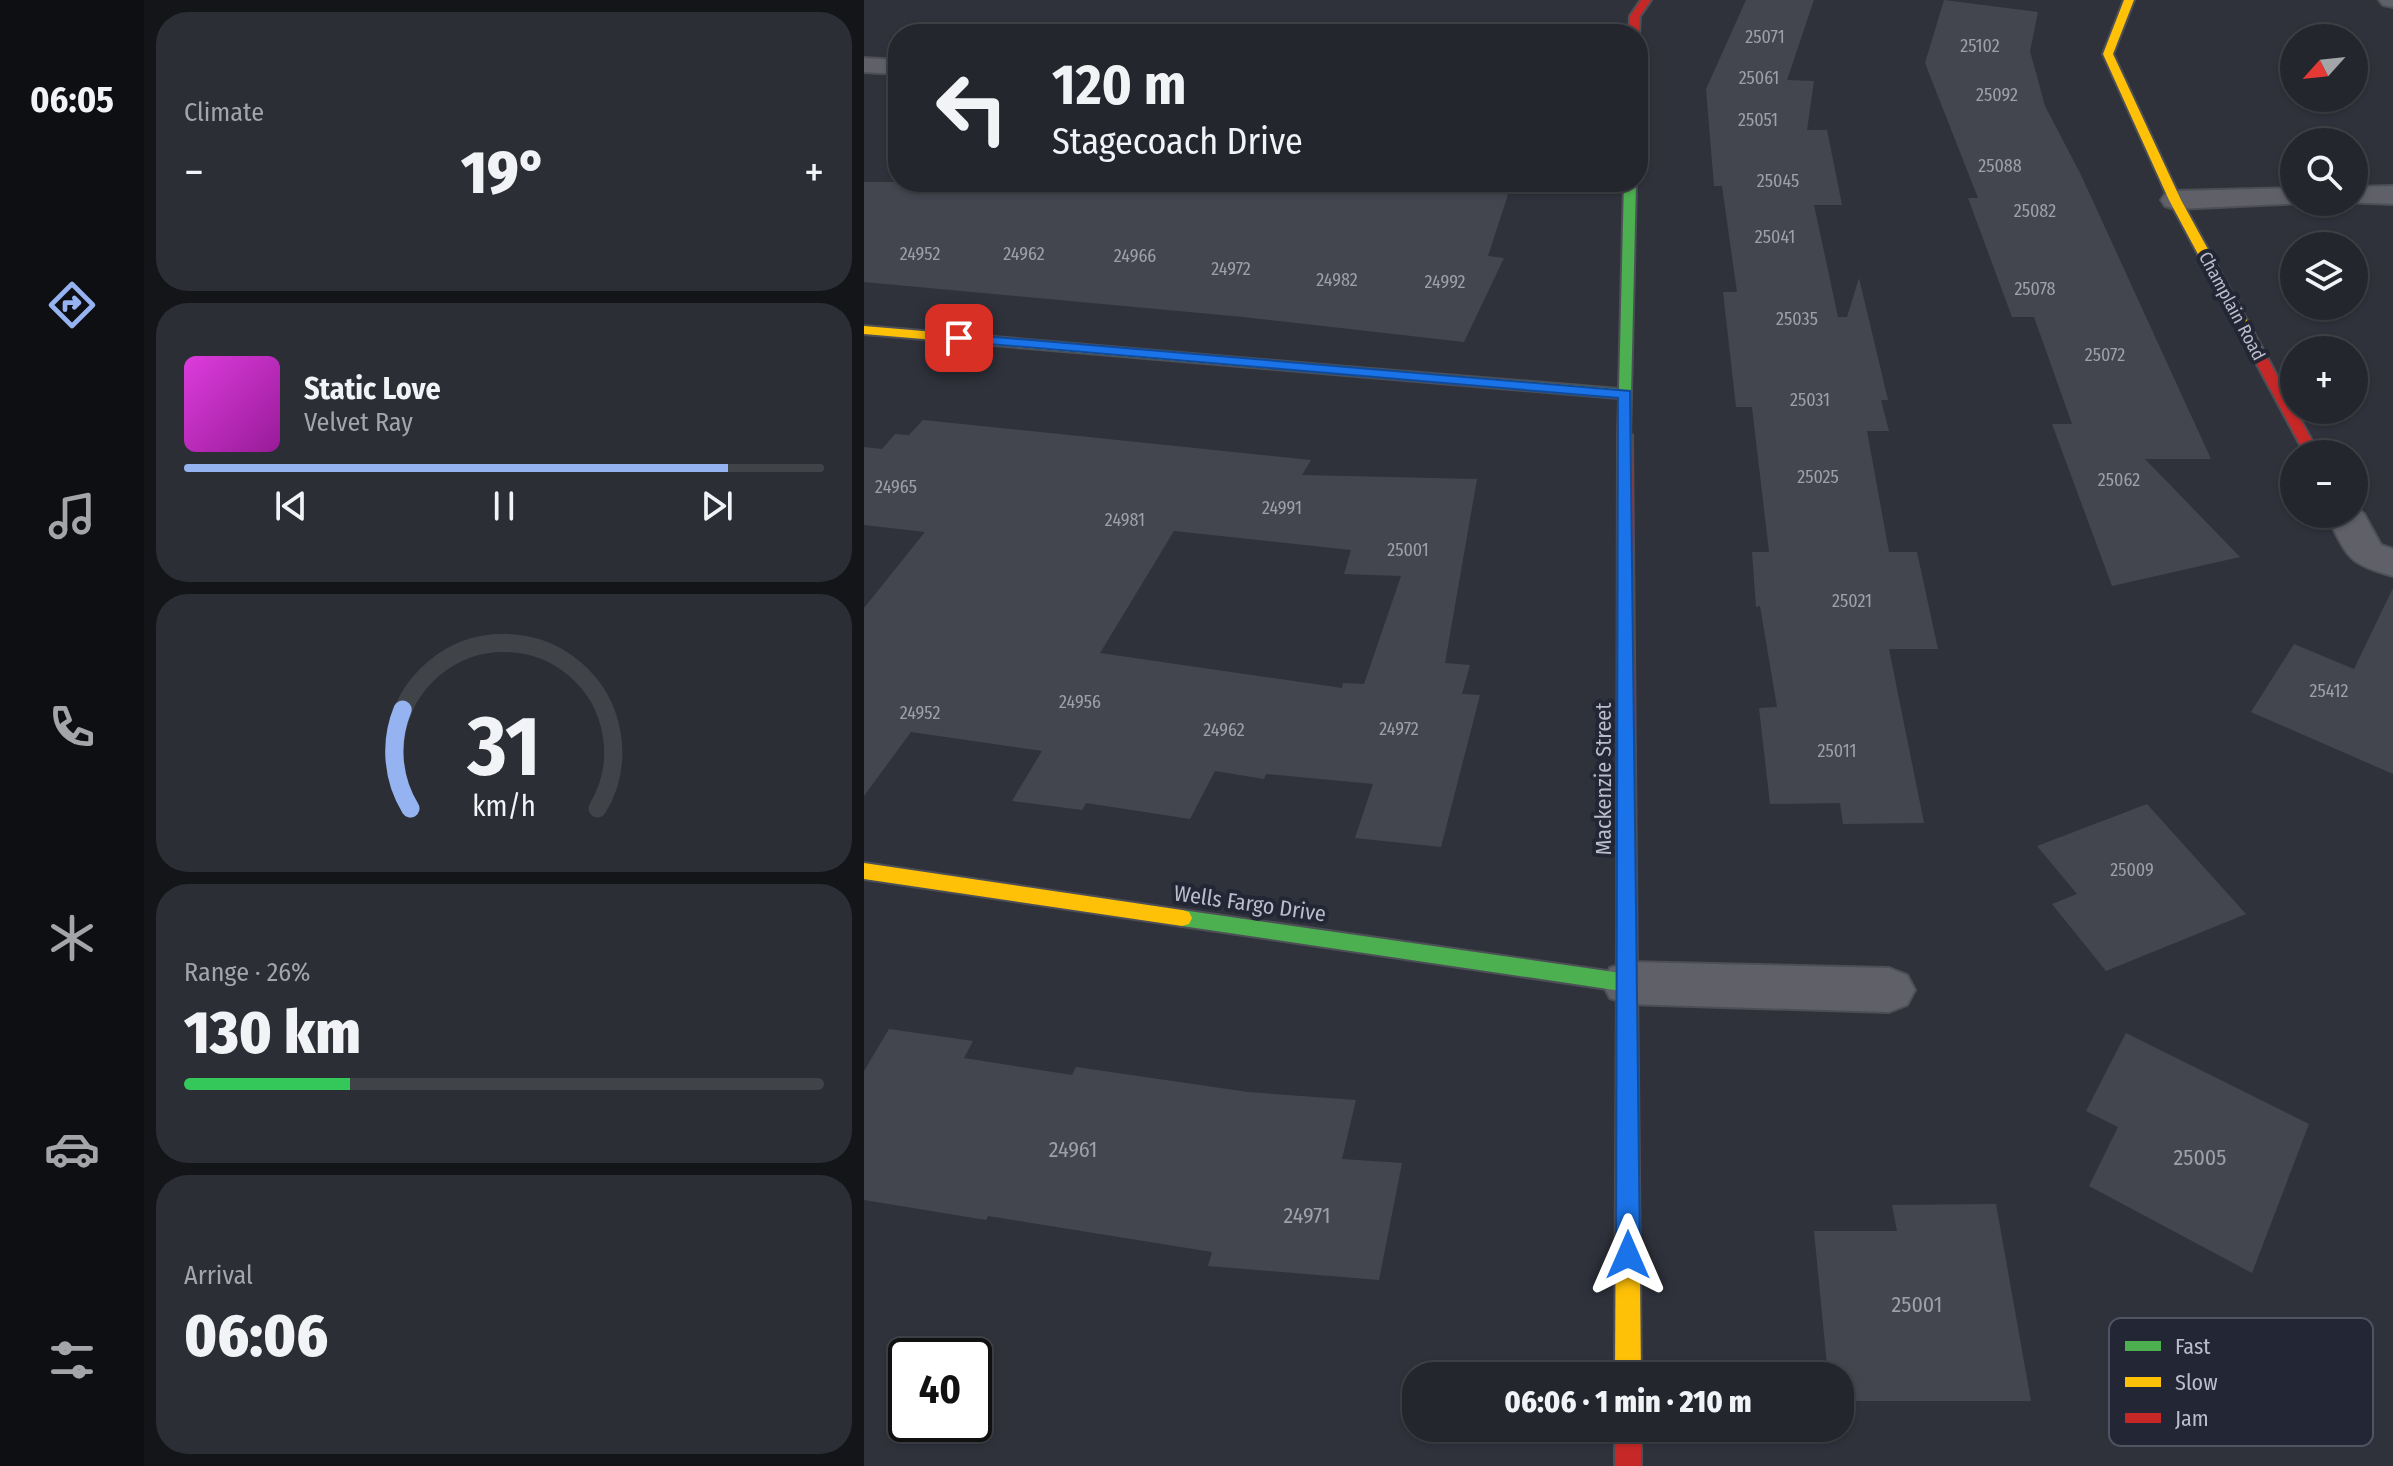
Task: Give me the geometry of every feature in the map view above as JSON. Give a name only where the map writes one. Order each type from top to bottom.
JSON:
[{"type":"street","points":[[1635,24],[1635,16],[1646,0]]},
{"type":"street","name":"Champlain Road","points":[[2129,0],[2108,54],[2175,200],[2304,440]]},
{"type":"street","points":[[864,65],[888,66]]},
{"type":"street","name":"Mackenzie Street","points":[[1628,1362],[1625,394],[1630,192]]},
{"type":"street","points":[[2368,196],[2393,195]]},
{"type":"street","points":[[2175,200],[2280,197]]},
{"type":"street","points":[[864,330],[1625,394]]},
{"type":"street","points":[[2356,528],[2380,558]]},
{"type":"street","name":"Wells Fargo Drive","points":[[864,871],[1628,983]]},
{"type":"street","points":[[1628,983],[1889,990]]},
{"type":"street","points":[[1628,1442],[1628,1466]]},
{"type":"building","points":[[1746,0],[1814,0],[1787,80],[1814,81],[1807,130],[1827,130],[1842,205],[1814,205],[1838,317],[1847,317],[1859,278],[1888,400],[1881,400],[1889,431],[1867,431],[1889,552],[1917,552],[1938,649],[1889,649],[1924,823],[1843,824],[1840,803],[1770,804],[1759,708],[1777,707],[1760,606],[1756,607],[1752,552],[1769,552],[1752,407],[1736,407],[1723,292],[1737,292],[1722,186],[1714,186],[1706,89]]},
{"type":"building","points":[[1944,0],[2038,12],[2030,51],[2045,106],[2081,175],[2211,459],[2145,459],[2240,557],[2112,586],[2052,424],[2072,424],[2034,317],[2012,317],[1968,198],[1978,198],[1925,63]]},
{"type":"building","points":[[864,182],[888,182],[888,192],[1509,192],[1488,256],[1504,258],[1464,342],[1243,317],[864,282]]},
{"type":"building","points":[[923,420],[1311,460],[1302,475],[1477,479],[1445,663],[1470,665],[1462,694],[1480,695],[1441,847],[1355,838],[1373,784],[1266,774],[1264,779],[1215,771],[1190,819],[1086,803],[1082,810],[1012,801],[1042,751],[911,732],[864,796],[864,608],[925,532],[864,525],[864,447],[882,449],[895,434],[909,435]],"holes":[[[1174,531],[1351,550],[1344,574],[1401,576],[1364,684],[1343,683],[1342,688],[1100,653]]]},
{"type":"building","points":[[2393,588],[2393,774],[2251,712],[2294,644],[2354,669]]},
{"type":"building","points":[[2147,804],[2246,914],[2106,971],[2052,904],[2077,894],[2037,846]]},
{"type":"building","points":[[889,1029],[973,1041],[964,1058],[1072,1075],[1076,1067],[1248,1092],[1356,1100],[1342,1159],[1402,1163],[1379,1280],[1208,1266],[1212,1252],[988,1216],[986,1220],[864,1200],[864,1071]]},
{"type":"building","points":[[2126,1033],[2309,1124],[2252,1273],[2089,1186],[2118,1127],[2086,1111]]},
{"type":"building","points":[[1996,1204],[2031,1401],[1854,1401],[1854,1362],[1827,1362],[1814,1231],[1897,1231],[1892,1205]]},
{"type":"traffic: fast","points":[[1625,435],[1630,192]]},
{"type":"traffic: fast","points":[[1334,370],[1625,394]]},
{"type":"traffic: fast","points":[[1182,918],[1628,983]]},
{"type":"traffic: slow","points":[[2129,0],[2108,54],[2175,200],[2260,357]]},
{"type":"traffic: slow","points":[[864,330],[1334,370]]},
{"type":"traffic: slow","points":[[864,871],[1182,918]]},
{"type":"traffic: slow","points":[[1627,976],[1628,1362]]},
{"type":"traffic: jam","points":[[1635,24],[1635,16],[1646,0]]},
{"type":"traffic: jam","points":[[2260,357],[2304,440]]},
{"type":"traffic: jam","points":[[1625,435],[1627,976]]},
{"type":"traffic: jam","points":[[1628,1442],[1628,1466]]},
{"type":"route","points":[[959,338],[1625,394],[1628,1255]]}]
